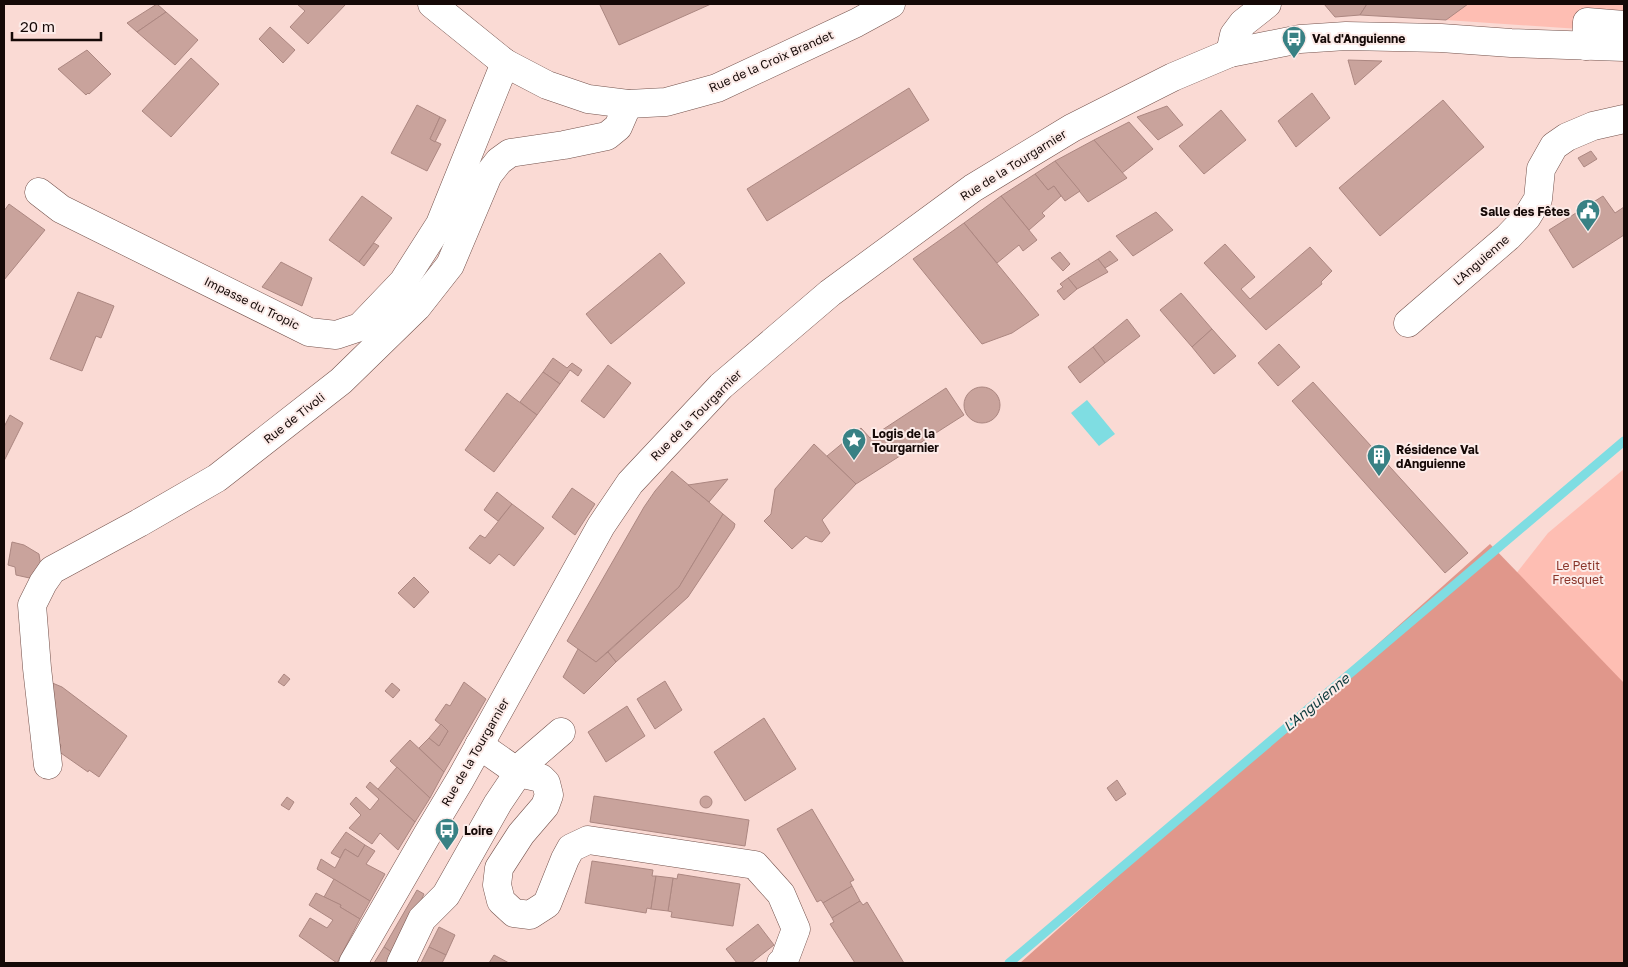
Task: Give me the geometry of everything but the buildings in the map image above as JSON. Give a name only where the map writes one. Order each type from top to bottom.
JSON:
[{"type":"street","name":"Rue de la Croix Brandet","points":[[432,4],[504,62],[547,85],[588,99],[628,104],[666,102],[717,88],[856,23],[891,4]]},
{"type":"street","points":[[1230,53],[1234,35],[1243,23],[1268,4]]},
{"type":"street","points":[[1586,46],[1587,22],[1624,25]]},
{"type":"street","name":"Rue de la Tourgarnier","points":[[353,963],[480,745],[601,526],[630,483],[721,386],[830,293],[973,188],[1072,128],[1173,77],[1230,53],[1300,39],[1346,36],[1441,38],[1624,48]]},
{"type":"street","name":"Impasse du Tropic","points":[[39,192],[62,209],[309,332],[336,335],[360,327],[403,282],[440,224],[504,62]]},
{"type":"street","name":"Rue de Tivoli","points":[[48,765],[32,605],[52,570],[140,523],[217,478],[341,381],[417,307],[450,265],[488,175],[499,161],[510,153],[564,146],[606,136],[618,127],[628,104]]},
{"type":"street","name":"L'Anguienne","points":[[1408,323],[1508,237],[1527,217],[1538,199],[1541,169],[1554,146],[1567,137],[1593,126],[1624,119]]},
{"type":"street","points":[[402,963],[422,919],[446,895],[498,803],[526,763],[561,732]]},
{"type":"street","points":[[480,745],[519,773],[541,778],[546,783],[549,795],[545,806],[521,834],[499,868],[498,885],[501,901],[514,914],[530,914],[547,904],[564,859],[571,848],[588,840],[755,865],[781,894],[796,929],[784,961],[781,963]]},
{"type":"street","points":[[460,780],[498,803]]},
{"type":"green space","points":[[1465,4],[1624,4],[1624,32],[1446,20]]},
{"type":"green space","name":"Le Petit Fresquet","points":[[1624,469],[1624,694],[1515,575],[1548,533]]},
{"type":"shaded area","points":[[1490,544],[1624,683],[1624,963],[1020,963]]},
{"type":"water","points":[[1087,400],[1115,434],[1099,446],[1071,413]]},
{"type":"waterway","name":"L'Anguienne","points":[[1009,963],[1624,441]]},
{"type":"place","name":"Val d'Anguienne","points":[[1294,59]]},
{"type":"place","name":"Salle des Fêtes","points":[[1588,232]]},
{"type":"place","name":"Logis de la Tourgarnier","points":[[854,461]]},
{"type":"place","name":"Résidence Val dAnguienne","points":[[1379,477]]},
{"type":"place","name":"Loire","points":[[447,851]]}]
